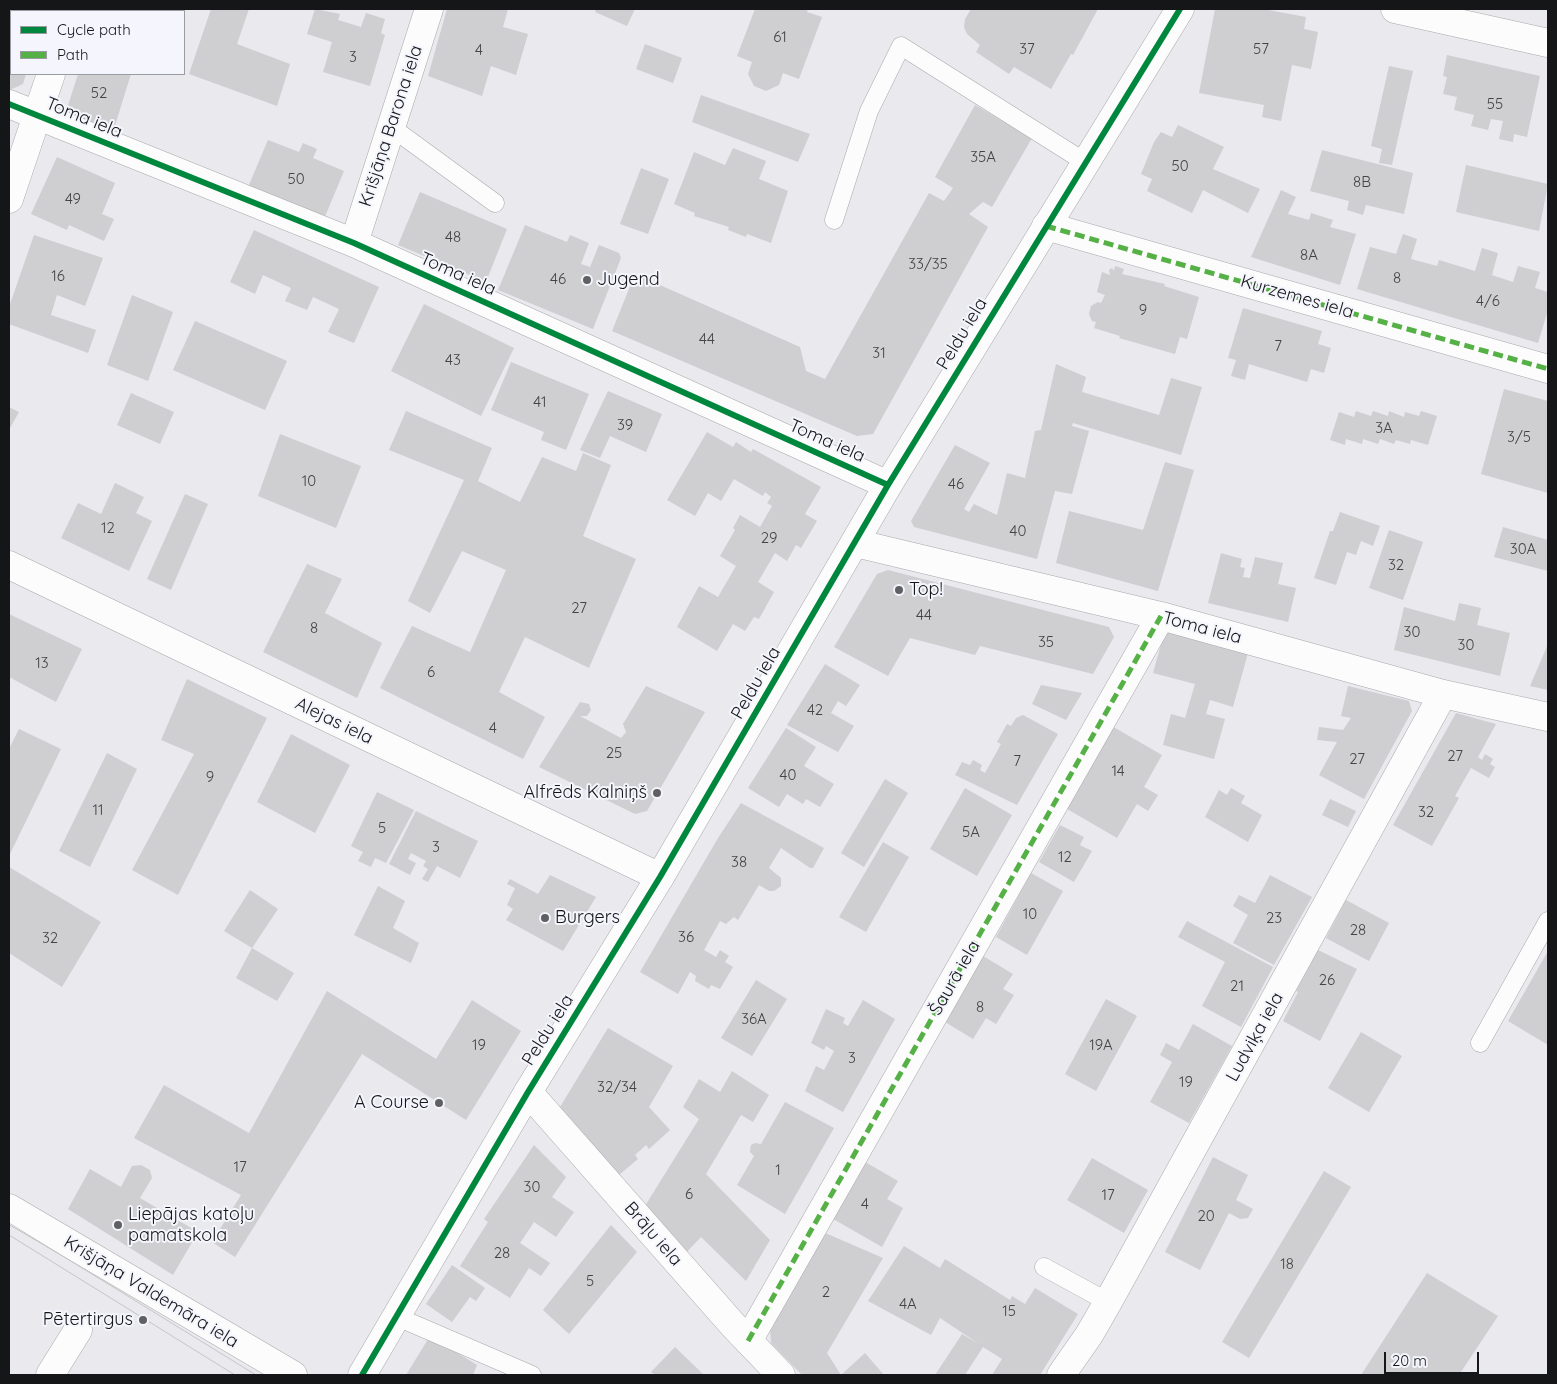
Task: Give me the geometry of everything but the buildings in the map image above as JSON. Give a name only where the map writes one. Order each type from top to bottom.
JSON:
[{"type":"street","name":"Krišjāņa Barona iela","points":[[354,244],[429,9]]},
{"type":"street","name":"Peldu iela","points":[[362,1375],[528,1092],[660,877],[888,485],[1180,9]]},
{"type":"street","points":[[1395,9],[1548,43]]},
{"type":"street","points":[[9,199],[50,75]]},
{"type":"street","name":"Toma iela","points":[[9,104],[354,244],[888,485]]},
{"type":"street","name":"Kurzemes iela","points":[[1046,226],[1548,369]]},
{"type":"street","name":"Toma iela","points":[[855,544],[1161,616],[1443,694],[1548,718]]},
{"type":"street","name":"Alejas iela","points":[[9,564],[660,877]]},
{"type":"street","name":"Šaurā iela","points":[[748,1340],[1161,616]]},
{"type":"street","name":"Ludviķa iela","points":[[1060,1375],[1090,1335],[1443,694]]},
{"type":"street","name":"Brāļu iela","points":[[528,1092],[781,1375]]},
{"type":"street","name":"Krišjāņa Valdemāra iela","points":[[9,1208],[292,1375]]},
{"type":"street","points":[[50,1375],[78,1330]]},
{"type":"lane","points":[[834,220],[869,111],[901,46],[1085,162]]},
{"type":"lane","points":[[391,127],[494,203]]},
{"type":"lane","points":[[1480,1043],[1548,921]]},
{"type":"lane","points":[[1044,1267],[1108,1302]]},
{"type":"lane","points":[[395,1316],[532,1375]]},
{"type":"tram line","points":[[9,1223],[256,1375]]},
{"type":"tram line","points":[[9,1235],[235,1375]]},
{"type":"marked path","points":[[1046,226],[1548,369]]},
{"type":"marked path","points":[[748,1341],[1161,616]]},
{"type":"cycle path","points":[[362,1375],[528,1092],[660,877],[888,485],[1180,9]]},
{"type":"cycle path","points":[[9,104],[354,243],[888,485]]},
{"type":"place","name":"Jugend","points":[[587,280]]},
{"type":"place","name":"Top!","points":[[899,590]]},
{"type":"place","name":"Alfrēds Kalniņš","points":[[657,793]]},
{"type":"place","name":"Burgers","points":[[545,918]]},
{"type":"place","name":"A Course","points":[[439,1103]]},
{"type":"place","name":"Liepājas katoļu pamatskola","points":[[118,1225]]},
{"type":"place","name":"Pētertirgus","points":[[143,1320]]}]
